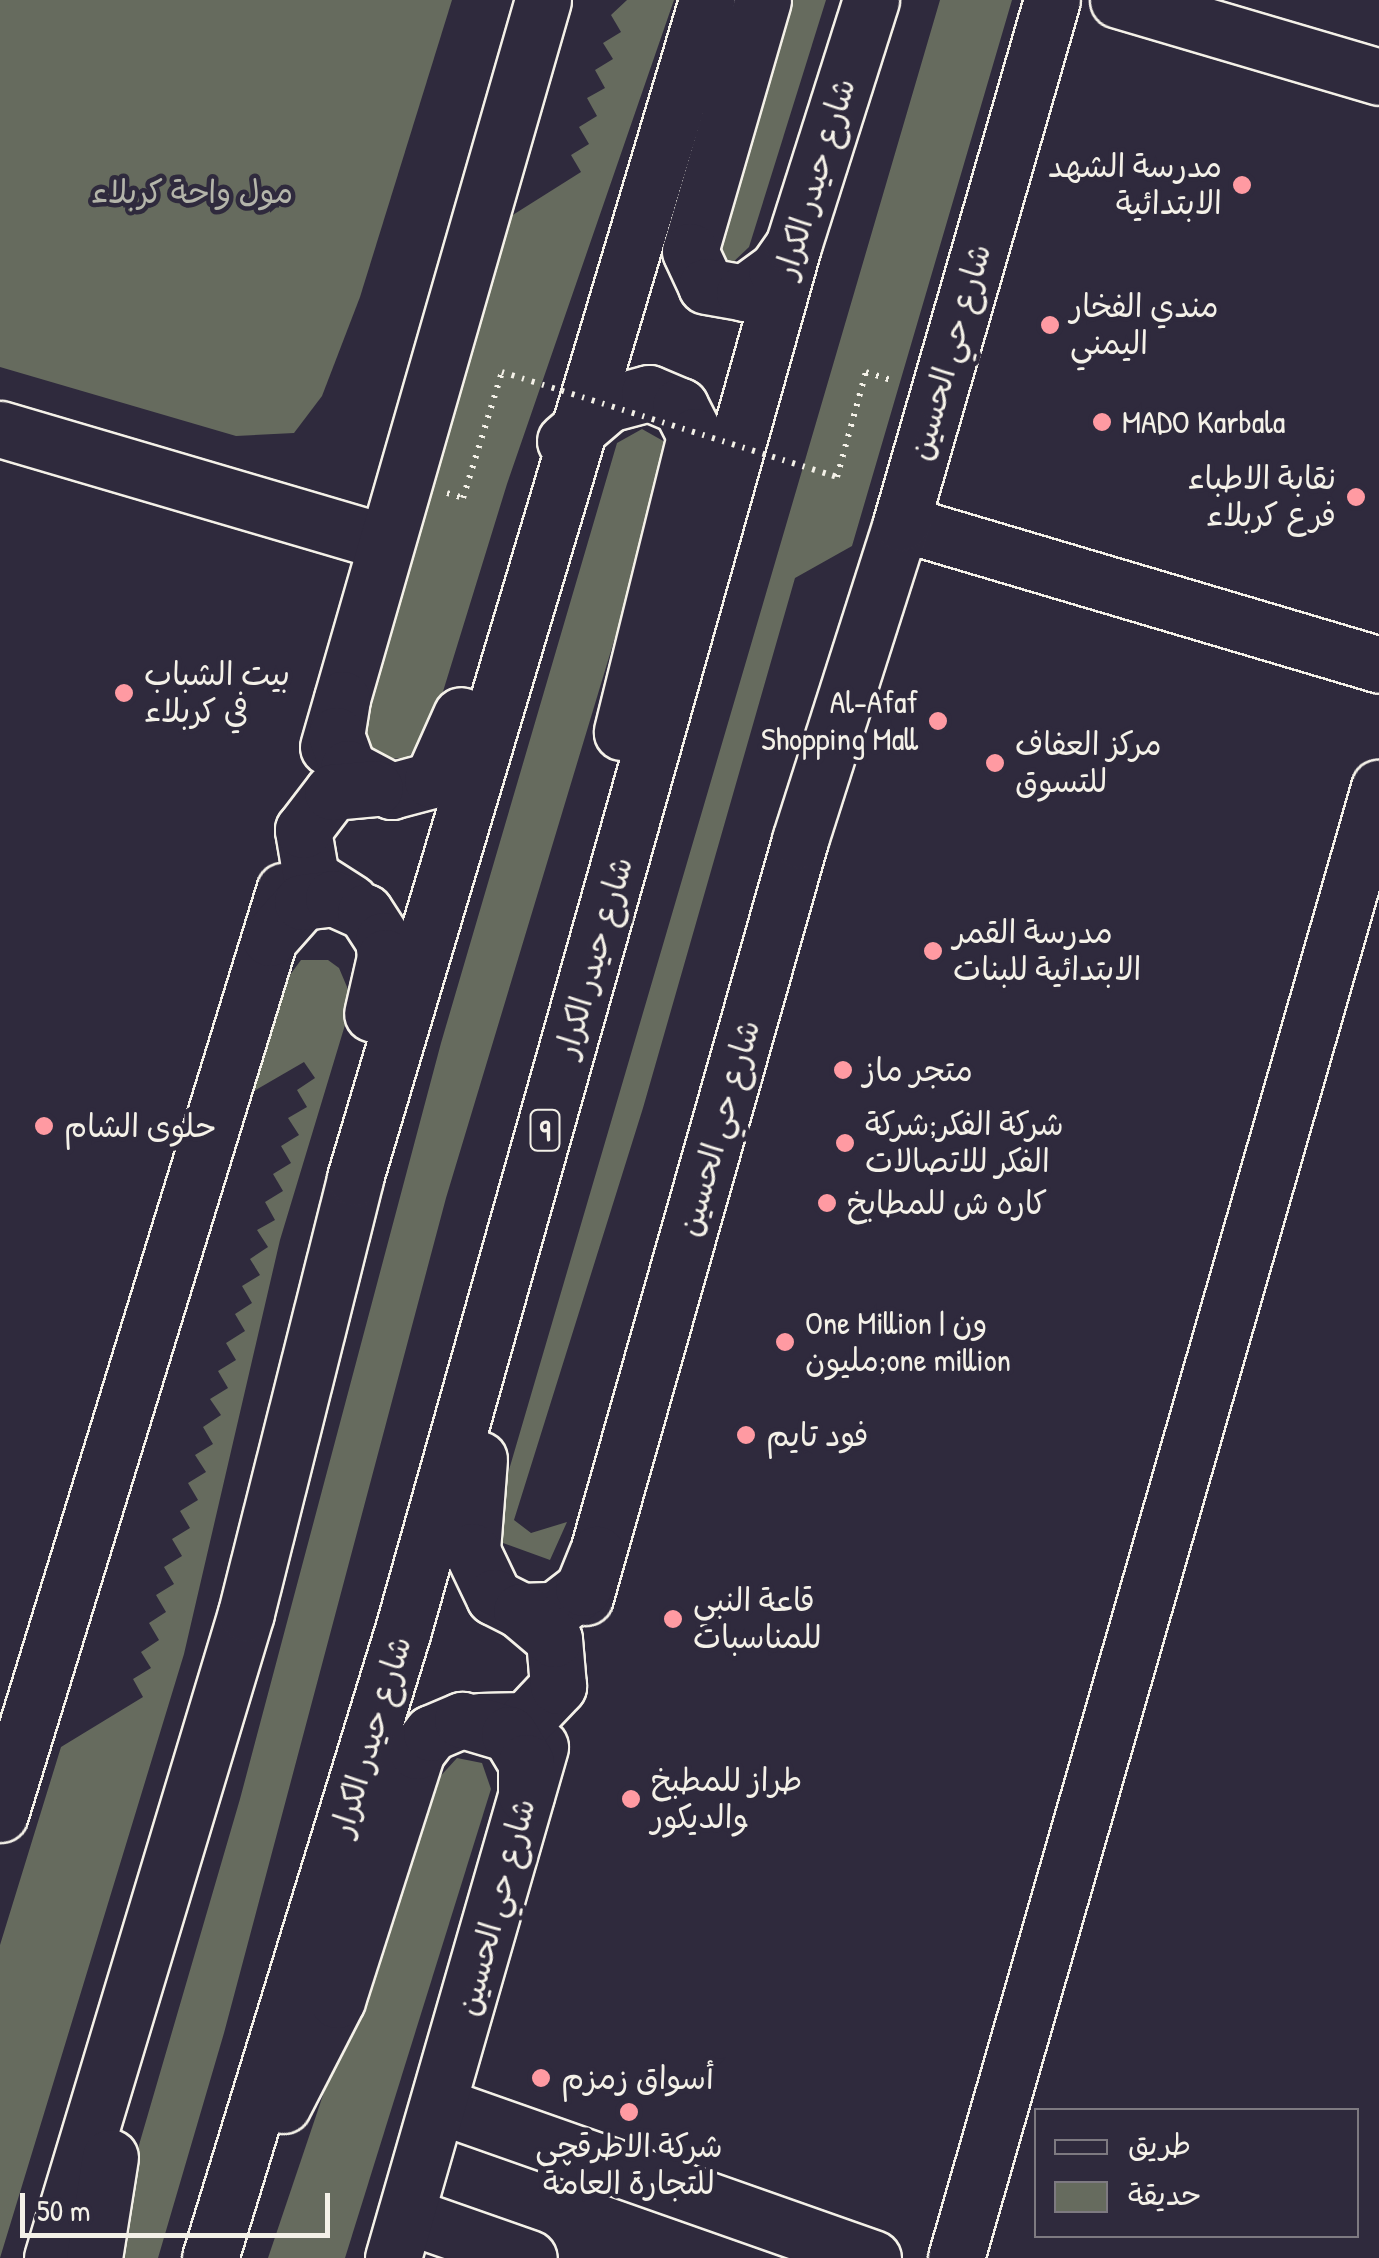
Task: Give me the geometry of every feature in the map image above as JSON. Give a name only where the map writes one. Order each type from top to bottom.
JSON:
[{"type":"main road","points":[[0,1814],[303,830],[543,0]]},
{"type":"main road","points":[[52,2258],[246,1612],[355,1178],[574,431],[707,0]]},
{"type":"main road","points":[[763,0],[690,251],[706,286],[744,293],[776,270],[792,246]]},
{"type":"main road","name":"شارع حيدر الكرار","points":[[210,2258],[246,2150],[486,1342],[792,246],[871,0]]},
{"type":"main road","name":"شارع حي الحسين","points":[[399,2237],[441,2106],[526,1794],[800,840],[901,524],[1052,0]]},
{"type":"main road","points":[[1118,0],[1379,77]]},
{"type":"main road","points":[[355,1178],[352,1094],[385,957],[376,924],[311,876],[303,830],[332,792],[419,787],[441,767],[521,509],[574,431],[608,404],[649,393],[680,406],[695,436],[620,738],[592,963]]},
{"type":"main road","points":[[0,429],[385,542]]},
{"type":"main road","points":[[901,524],[1379,665]]},
{"type":"main road","points":[[342,699],[338,749],[348,768],[376,788]]},
{"type":"main road","points":[[956,2258],[1379,788]]},
{"type":"main road","points":[[270,938],[302,902],[350,902]]},
{"type":"main road","points":[[246,2150],[299,2079],[337,2000],[417,1751],[445,1724],[526,1720],[558,1686],[554,1639],[486,1586],[472,1551],[486,1342]]},
{"type":"main road","points":[[521,1611],[555,1610],[573,1600],[597,1554]]},
{"type":"main road","points":[[479,1720],[508,1734],[519,1747],[526,1794]]},
{"type":"main road","points":[[94,2258],[109,2178],[105,2089]]},
{"type":"main road","points":[[441,2106],[873,2258]]},
{"type":"main road","points":[[399,2237],[529,2258]]},
{"type":"path","points":[[464,498],[502,372],[837,477],[866,372]]},
{"type":"green space","name":"مول واحة كربلاء","points":[[0,0],[452,0],[360,297],[322,396],[294,433],[236,436],[0,367]]},
{"type":"green space","points":[[627,0],[674,0],[507,484],[429,737],[407,758],[383,759],[373,754],[356,722],[505,220],[581,172],[571,155],[589,144],[579,127],[597,116],[587,98],[605,88],[595,70],[613,59],[603,43],[621,32],[611,15]]},
{"type":"green space","points":[[777,0],[826,0],[749,247],[728,267],[708,238]]},
{"type":"green space","points":[[940,0],[1012,0],[852,546],[795,578],[643,1108],[514,1520],[531,1533],[567,1522],[550,1560],[489,1538]]},
{"type":"green space","points":[[642,429],[665,442],[670,455],[446,1198],[224,2033],[158,2258],[106,2258],[240,1799],[441,1043],[617,443]]},
{"type":"green space","points":[[301,960],[328,960],[339,968],[350,994],[348,1015],[280,1240],[184,1654],[0,2258],[0,1945],[61,1747],[143,1697],[133,1679],[151,1668],[141,1652],[159,1640],[149,1623],[166,1612],[156,1595],[174,1584],[164,1567],[182,1556],[172,1539],[190,1528],[180,1511],[198,1500],[188,1483],[206,1472],[195,1455],[213,1444],[203,1427],[221,1415],[210,1399],[228,1388],[218,1371],[236,1360],[226,1343],[245,1331],[235,1314],[252,1303],[242,1286],[260,1275],[250,1259],[268,1247],[257,1230],[275,1220],[265,1202],[283,1191],[273,1174],[291,1163],[281,1146],[299,1135],[288,1118],[307,1107],[297,1090],[315,1078],[304,1062],[242,1098],[278,991]]},
{"type":"green space","points":[[457,1758],[482,1763],[491,1789],[345,2258],[268,2258],[425,1793]]},
{"type":"place","name":"مدرسة الشهد الابتدائية","points":[[1242,185]]},
{"type":"place","name":"مندي الفخار اليمني","points":[[1050,325]]},
{"type":"place","name":"MADO Karbala","points":[[1102,422]]},
{"type":"place","name":"نقابة الاطباء فرع كربلاء","points":[[1356,497]]},
{"type":"place","name":"بيت الشباب في كربلاء","points":[[124,693]]},
{"type":"place","name":"Al-Afaf Shopping Mall","points":[[938,721]]},
{"type":"place","name":"مركز العفاف للتسوق","points":[[995,763]]},
{"type":"place","name":"مدرسة القمر الابتدائية للبنات","points":[[933,951]]},
{"type":"place","name":"متجر ماز","points":[[843,1070]]},
{"type":"place","name":"حلوى الشام","points":[[44,1126]]},
{"type":"place","name":"شركة الفكر;شركة الفكر للاتصالات","points":[[845,1143]]},
{"type":"place","name":"كاره ش للمطابخ","points":[[827,1203]]},
{"type":"place","name":"One Million | ون مليون;one million","points":[[785,1342]]},
{"type":"place","name":"فود تايم","points":[[746,1435]]},
{"type":"place","name":"قاعة النبي للمناسبات","points":[[673,1619]]},
{"type":"place","name":"طراز للمطبخ والديكور","points":[[631,1799]]},
{"type":"place","name":"أسواق زمزم","points":[[541,2078]]},
{"type":"place","name":"شركة الاطرقچي للتجارة العامة","points":[[629,2112]]}]
